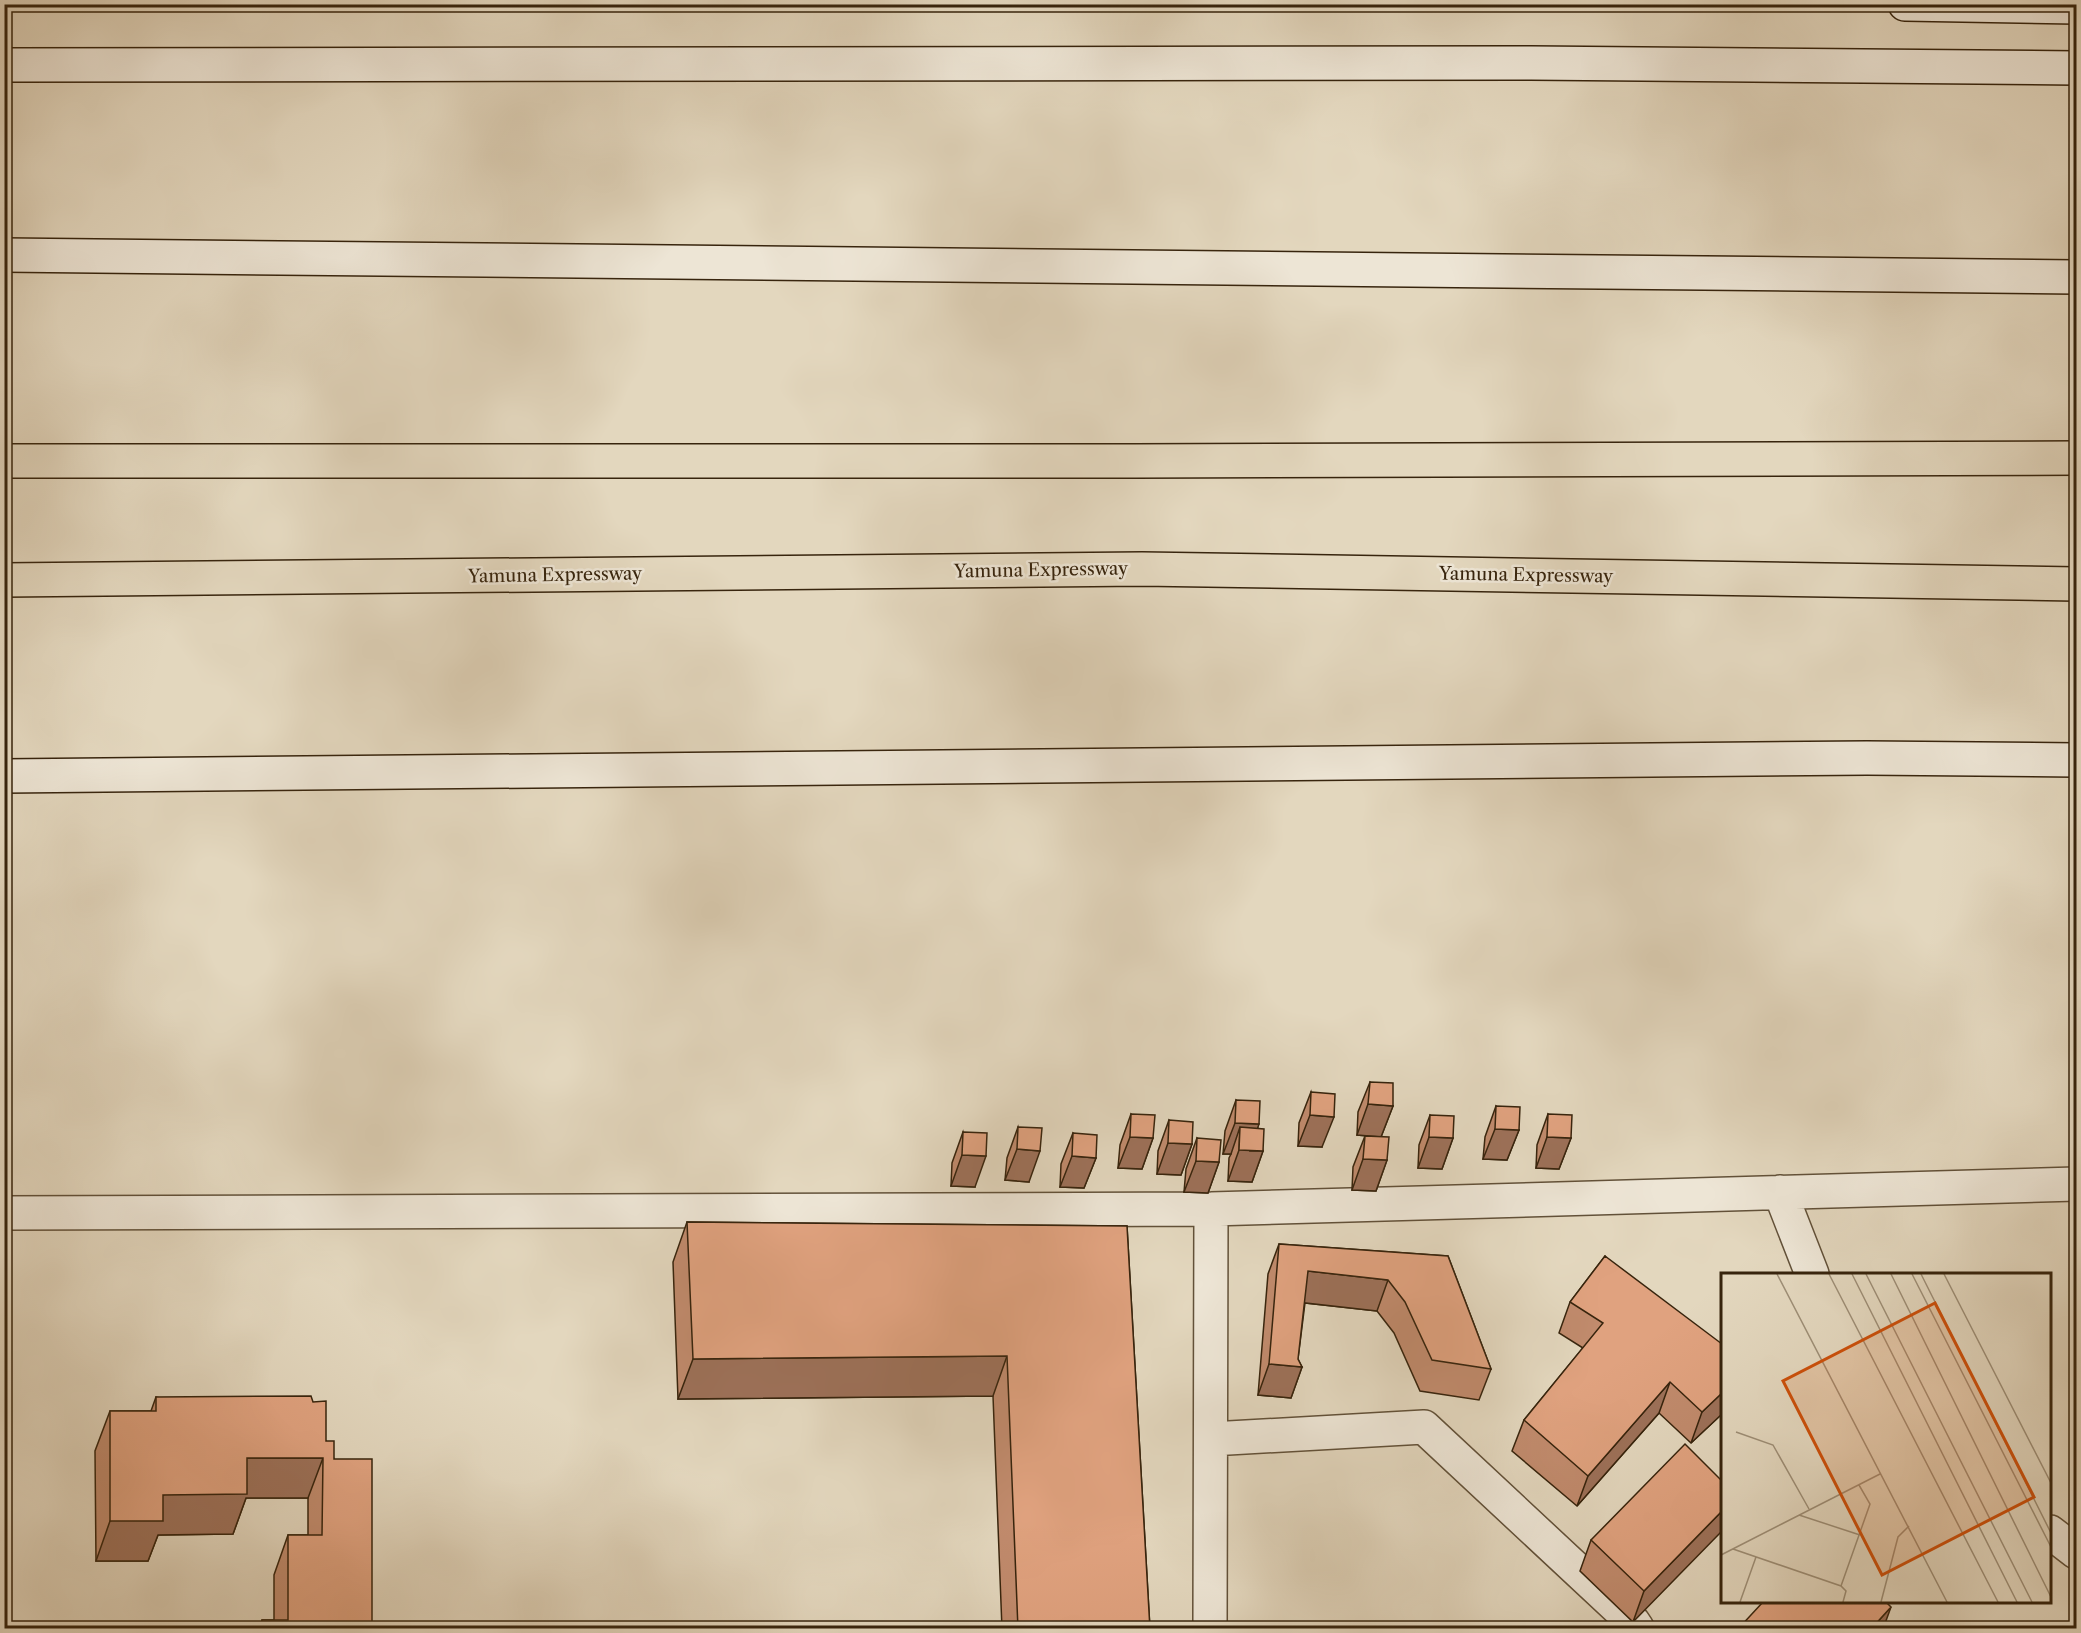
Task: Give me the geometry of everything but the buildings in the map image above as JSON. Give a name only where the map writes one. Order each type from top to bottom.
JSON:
[{"type":"highway","points":[[4,461],[1135,462],[2076,458]]},
{"type":"highway","name":"Yamuna Expressway","points":[[4,580],[1142,569],[2076,584]]},
{"type":"street","points":[[1905,4],[2076,7]]},
{"type":"street","points":[[4,65],[1531,63],[2076,68]]},
{"type":"street","points":[[4,255],[2076,277]]},
{"type":"street","points":[[4,776],[1867,758],[2076,760]]},
{"type":"street","points":[[4,1213],[1211,1209],[2076,1184]]},
{"type":"street","points":[[1780,1192],[1811,1273]]},
{"type":"street","points":[[1210,1629],[1211,1209]]},
{"type":"street","points":[[1211,1439],[1424,1427],[1633,1622],[1637,1629]]},
{"type":"street","points":[[2051,1533],[2076,1552]]}]
